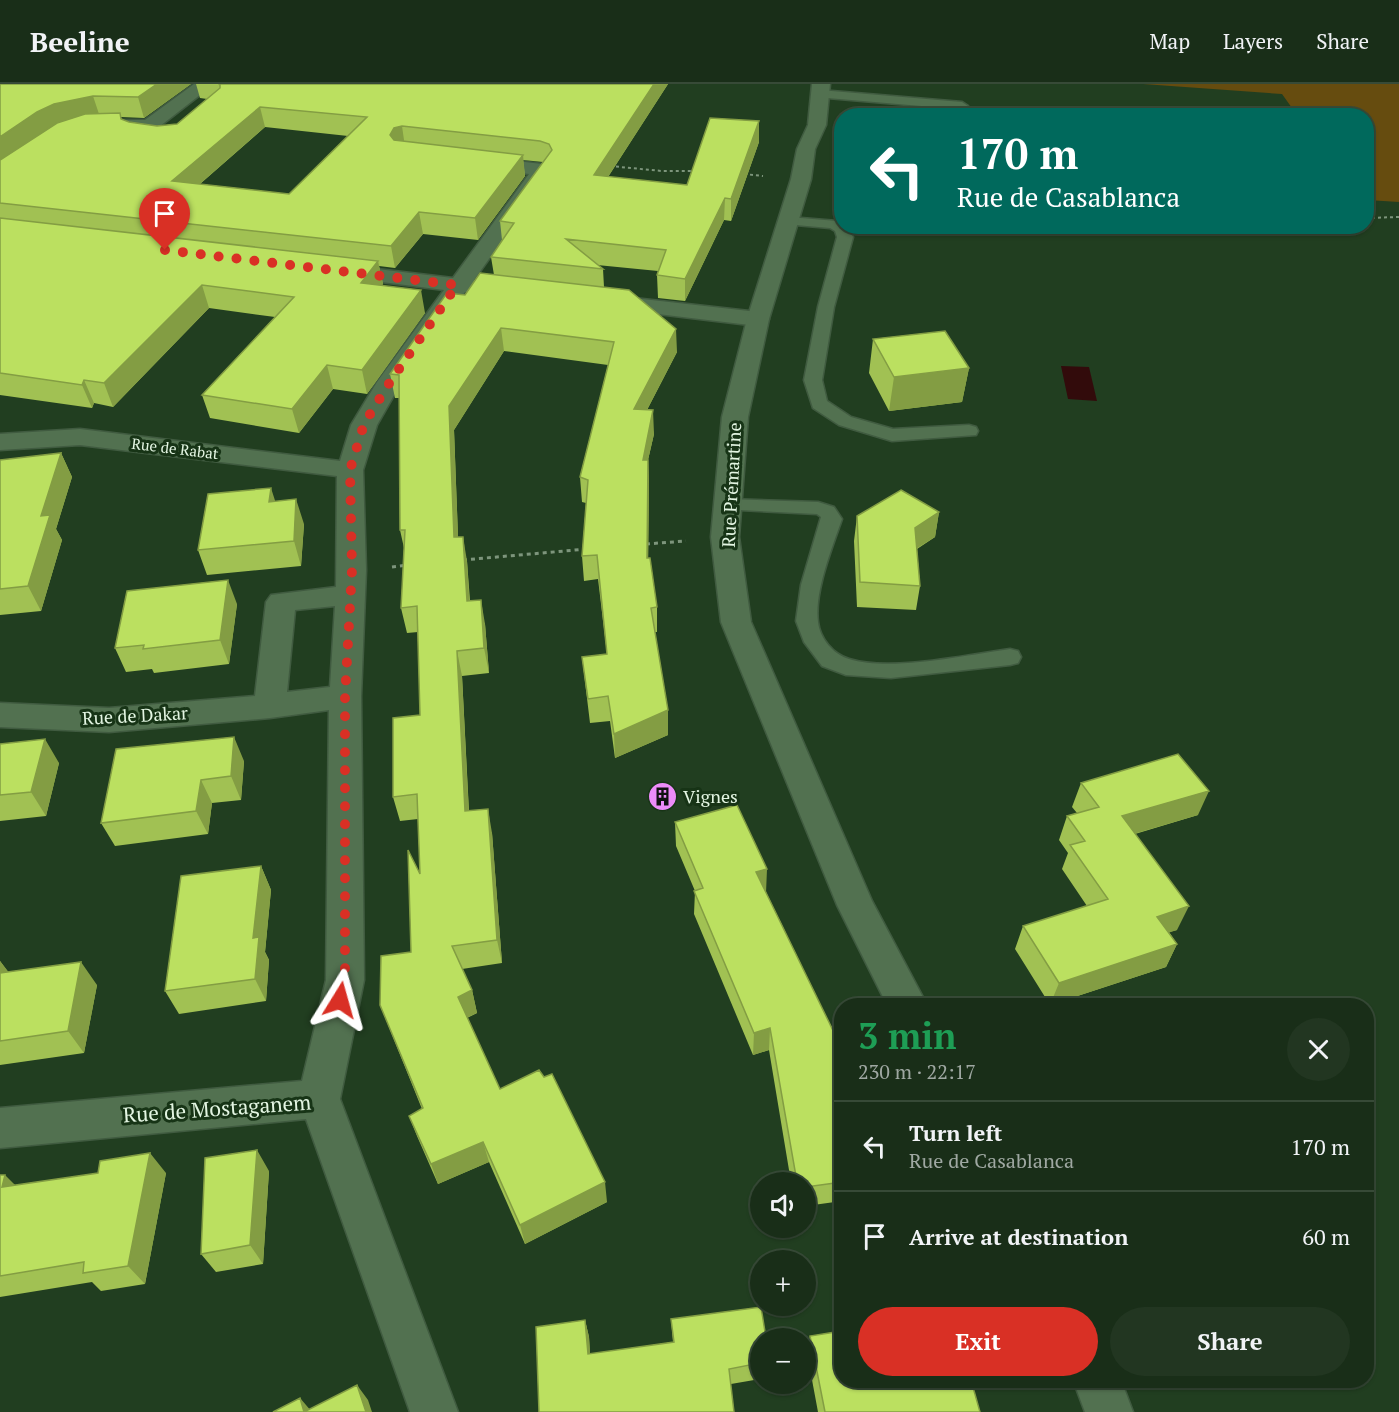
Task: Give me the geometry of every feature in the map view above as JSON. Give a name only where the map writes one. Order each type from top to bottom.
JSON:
[{"type":"street","points":[[167,138],[137,135],[205,84]]},
{"type":"street","name":"Rue Prémartine","points":[[820,89],[817,124],[806,149],[801,179],[758,319],[735,417],[725,537],[736,622],[855,904],[904,998]]},
{"type":"street","points":[[179,104],[206,106]]},
{"type":"street","points":[[93,124],[149,126]]},
{"type":"street","points":[[458,161],[542,170]]},
{"type":"street","points":[[319,1099],[345,980],[345,696],[351,583],[350,470],[364,424],[390,382],[457,285],[542,170]]},
{"type":"street","points":[[505,187],[526,189]]},
{"type":"street","points":[[318,268],[492,289]]},
{"type":"street","points":[[587,300],[758,319]]},
{"type":"street","name":"Rue de Rabat","points":[[0,442],[80,437],[350,470]]},
{"type":"street","points":[[270,706],[281,602],[351,583]]},
{"type":"street","name":"Rue de Dakar","points":[[0,715],[109,720],[270,706],[345,696]]},
{"type":"street","name":"Rue de Mostaganem","points":[[0,1128],[319,1099],[434,1412]]},
{"type":"street","points":[[1100,1388],[1110,1412]]},
{"type":"lane","points":[[820,89],[925,101],[962,106],[962,108]]},
{"type":"lane","points":[[789,221],[834,225]]},
{"type":"lane","points":[[844,234],[826,307],[813,380],[819,404],[845,421],[892,435],[969,431]]},
{"type":"lane","points":[[728,505],[818,508],[831,515],[832,519],[811,597],[807,621],[812,637],[829,660],[852,668],[891,670],[1010,657]]},
{"type":"path","points":[[542,170],[550,160],[662,171],[695,171]]},
{"type":"path","points":[[742,174],[801,179]]},
{"type":"path","points":[[1374,218],[1399,217]]},
{"type":"path","points":[[644,544],[725,537]]},
{"type":"path","points":[[457,561],[597,549]]},
{"type":"path","points":[[351,583],[410,565]]},
{"type":"shaded area","points":[[1143,84],[1399,84],[1399,202],[1374,200],[1374,108],[1292,108],[1282,94]]},
{"type":"shaded area","points":[[1061,366],[1089,367],[1097,401],[1068,399]]},
{"type":"building","points":[[0,84],[157,84],[138,97],[93,96],[54,104],[37,112],[0,137]]},
{"type":"building","points":[[654,84],[594,175],[687,185],[710,118],[759,121],[731,199],[725,198],[685,279],[657,275],[666,250],[566,239],[603,269],[491,257],[514,223],[500,221],[552,150],[549,144],[540,141],[402,126],[394,128],[390,135],[394,140],[523,155],[475,218],[419,212],[391,246],[0,203],[0,160],[57,123],[85,114],[120,113],[121,119],[129,122],[157,126],[177,124],[220,88],[220,85]],"holes":[[[260,107],[367,117],[289,194],[172,181]]]},
{"type":"building","points":[[0,218],[378,261],[361,283],[421,290],[362,370],[327,365],[292,409],[202,395],[294,297],[202,285],[104,383],[84,380],[82,385],[0,373]]},
{"type":"building","points":[[480,273],[629,290],[676,329],[634,409],[653,410],[643,460],[648,460],[647,558],[650,558],[657,607],[651,608],[668,710],[614,734],[608,696],[588,699],[582,657],[607,654],[597,555],[582,556],[588,480],[580,477],[614,342],[501,328],[449,406],[454,537],[463,537],[467,601],[481,600],[484,648],[457,651],[465,811],[488,809],[497,940],[452,946],[472,990],[458,997],[500,1089],[539,1070],[544,1077],[552,1074],[605,1182],[520,1225],[483,1142],[431,1164],[409,1116],[423,1108],[380,1005],[381,956],[411,952],[408,850],[420,874],[417,794],[393,797],[393,718],[420,715],[417,606],[401,608],[405,530],[400,530],[399,375],[390,374],[447,293],[465,295]]},
{"type":"building","points":[[945,331],[969,368],[894,377],[873,339]]},
{"type":"building","points":[[61,453],[41,516],[50,515],[28,586],[0,589],[0,460]]},
{"type":"building","points":[[271,488],[269,502],[296,499],[294,541],[198,550],[208,494]]},
{"type":"building","points":[[901,490],[939,512],[915,528],[920,586],[860,582],[857,516]]},
{"type":"building","points":[[228,580],[220,640],[143,649],[144,645],[115,648],[127,591]]},
{"type":"building","points":[[234,737],[231,776],[201,780],[196,811],[101,823],[116,749]]},
{"type":"building","points":[[45,739],[31,792],[0,795],[0,744]]},
{"type":"building","points":[[1178,754],[1209,791],[1122,816],[1189,906],[1157,917],[1177,944],[1059,983],[1023,926],[1108,899],[1070,845],[1085,841],[1067,816],[1099,807],[1081,783]]},
{"type":"building","points":[[737,805],[767,869],[756,872],[834,1033],[834,1183],[816,1186],[816,1172],[795,1172],[770,1028],[754,1033],[694,891],[703,888],[675,822]]},
{"type":"building","points":[[261,866],[253,938],[259,937],[255,979],[165,991],[181,876]]},
{"type":"building","points":[[81,962],[68,1031],[0,1041],[0,973]]},
{"type":"building","points":[[257,1150],[250,1245],[201,1254],[205,1158]]},
{"type":"building","points":[[150,1153],[128,1266],[83,1273],[84,1262],[0,1276],[0,1175],[5,1175],[2,1187],[98,1173],[100,1161]]},
{"type":"building","points":[[750,1308],[750,1316],[762,1316],[764,1328],[750,1328],[750,1365],[729,1369],[734,1412],[539,1412],[536,1327],[585,1320],[588,1354],[674,1342],[671,1319]]},
{"type":"building","points":[[834,1332],[834,1388],[973,1388],[980,1412],[825,1412],[816,1366],[816,1335]]},
{"type":"building","points":[[357,1385],[366,1412],[304,1412]]},
{"type":"building","points":[[300,1398],[304,1412],[273,1412]]},
{"type":"place","name":"Vignes","points":[[662,797]]},
{"type":"route","points":[[165,250],[457,285],[364,424],[350,470],[352,570],[345,696],[345,980],[340,1000]]}]
